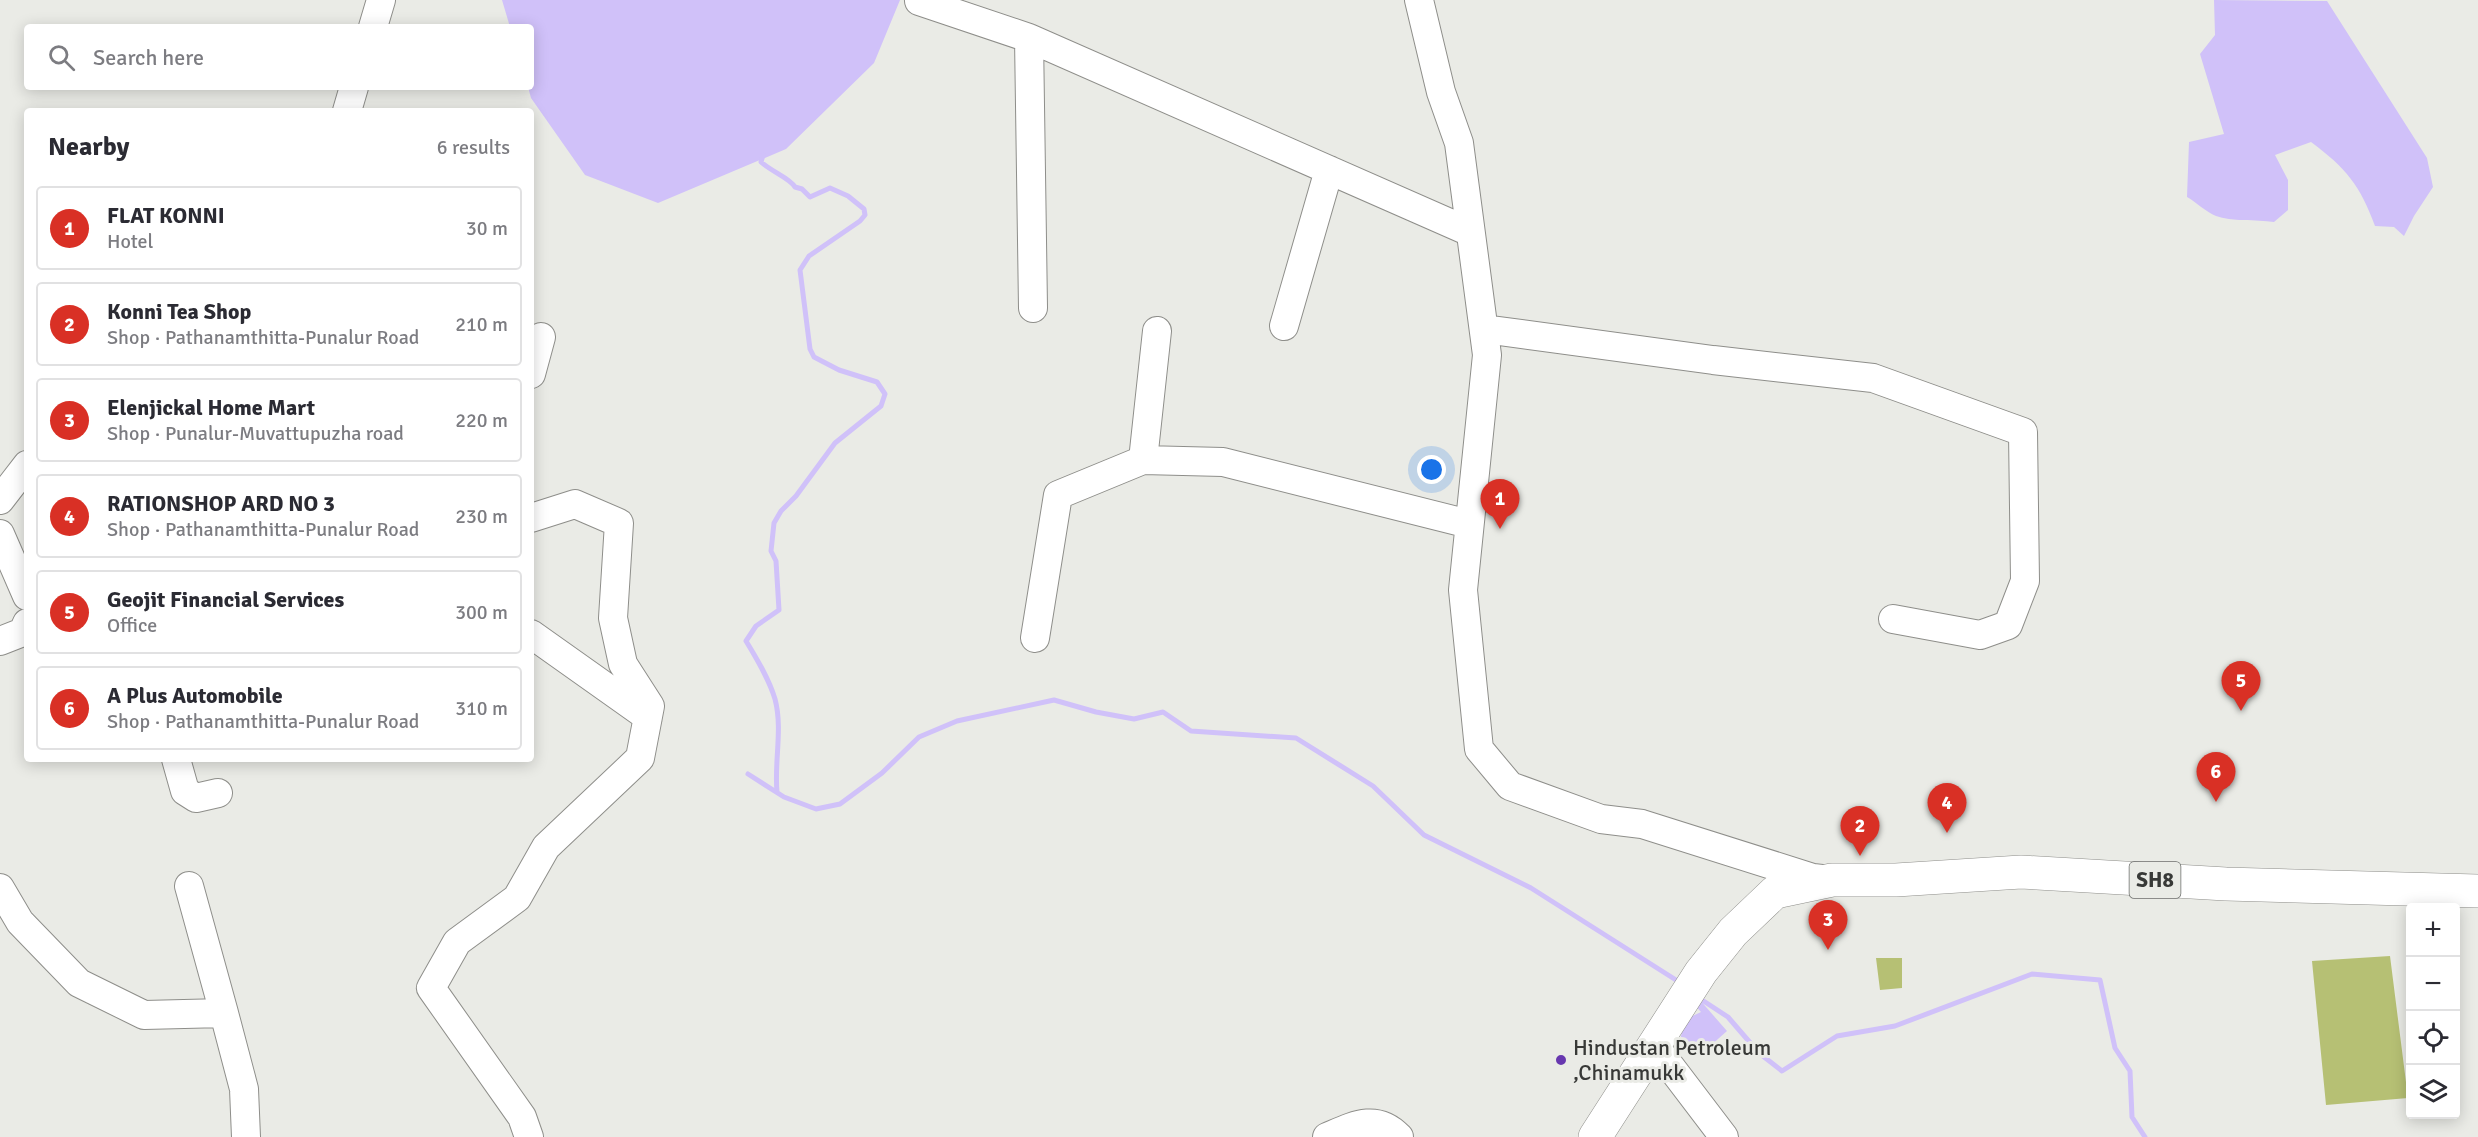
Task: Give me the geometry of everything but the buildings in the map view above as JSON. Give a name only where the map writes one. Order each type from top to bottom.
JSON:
[{"type":"main road","name":"SH8","points":[[1595,1137],[1701,972],[1733,932],[1775,892],[1832,880],[1896,880],[2020,872],[2226,884],[2478,891]]},
{"type":"street","points":[[374,24],[381,0]]},
{"type":"street","points":[[1419,0],[1441,92],[1459,143],[1470,232],[1478,270],[1487,355],[1463,590],[1479,749],[1510,786],[1601,819],[1642,825],[1813,878],[1832,880]]},
{"type":"street","points":[[919,1],[1029,38],[1470,232]]},
{"type":"street","points":[[1029,38],[1033,308]]},
{"type":"street","points":[[348,108],[353,90]]},
{"type":"street","points":[[1284,326],[1329,170]]},
{"type":"street","points":[[1484,329],[1713,360],[1873,378],[2023,432],[2025,581],[2008,626],[1980,635],[1893,619]]},
{"type":"street","points":[[1143,460],[1157,331]]},
{"type":"street","points":[[534,363],[541,337]]},
{"type":"street","points":[[1035,638],[1058,495],[1143,460],[1223,462],[1469,524]]},
{"type":"street","points":[[0,498],[24,469]]},
{"type":"street","points":[[529,1137],[522,1117],[431,988],[457,942],[517,898],[546,847],[640,758],[650,706],[623,664],[613,618],[620,523],[575,504],[534,517]]},
{"type":"street","points":[[0,534],[24,589]]},
{"type":"street","points":[[0,641],[24,630]]},
{"type":"street","points":[[534,636],[648,717]]},
{"type":"street","points":[[177,762],[185,791],[196,798],[218,793]]},
{"type":"street","points":[[189,886],[244,1089],[246,1137]]},
{"type":"street","points":[[0,888],[20,922],[79,983],[144,1015],[224,1013]]},
{"type":"street","points":[[1654,1045],[1724,1137]]},
{"type":"street","points":[[1327,1137],[1362,1122],[1390,1128],[1399,1137]]},
{"type":"shaded area","points":[[502,0],[900,0],[874,63],[786,149],[658,203],[585,175],[531,98],[529,90],[534,90],[534,24],[509,24]]},
{"type":"shaded area","points":[[2214,0],[2327,1],[2427,158],[2433,187],[2404,236],[2394,227],[2375,226],[2364,199],[2350,178],[2334,160],[2311,142],[2275,155],[2288,180],[2288,210],[2274,222],[2222,218],[2187,197],[2189,142],[2224,134],[2200,54],[2215,35]]},
{"type":"shaded area","points":[[1699,999],[1727,1031],[1700,1055],[1680,1042],[1684,1020],[1701,1012],[1692,1002]]},
{"type":"waterway","points":[[763,155],[761,162],[795,187],[802,189],[810,197],[830,188],[848,196],[864,209],[865,215],[860,221],[809,256],[800,270],[810,349],[814,357],[839,370],[877,382],[885,394],[881,406],[835,443],[774,523],[771,551],[776,561],[779,610],[756,626],[746,641],[775,699],[778,722],[777,792]]},
{"type":"waterway","points":[[748,774],[784,797],[816,809],[840,804],[882,773],[919,737],[957,721],[1054,700],[1096,712],[1134,719],[1163,712],[1191,731],[1296,738],[1373,786],[1424,835],[1531,888],[1676,980]]},
{"type":"waterway","points":[[1702,1000],[1728,1017],[1759,1053],[1782,1071],[1837,1036],[1895,1026],[2032,974],[2100,980],[2115,1048],[2130,1071],[2132,1117],[2145,1137]]},
{"type":"place","name":"FLAT KONNI","points":[[1500,529]]},
{"type":"place","name":"Geojit Financial Services","points":[[2241,711]]},
{"type":"place","name":"A Plus Automobile","points":[[2216,802]]},
{"type":"place","name":"RATIONSHOP ARD NO 3","points":[[1947,833]]},
{"type":"place","name":"Konni Tea Shop","points":[[1860,856]]},
{"type":"place","name":"Elenjickal Home Mart","points":[[1828,950]]},
{"type":"place","name":"Hindustan Petroleum ,Chinamukk","points":[[1561,1060]]}]
